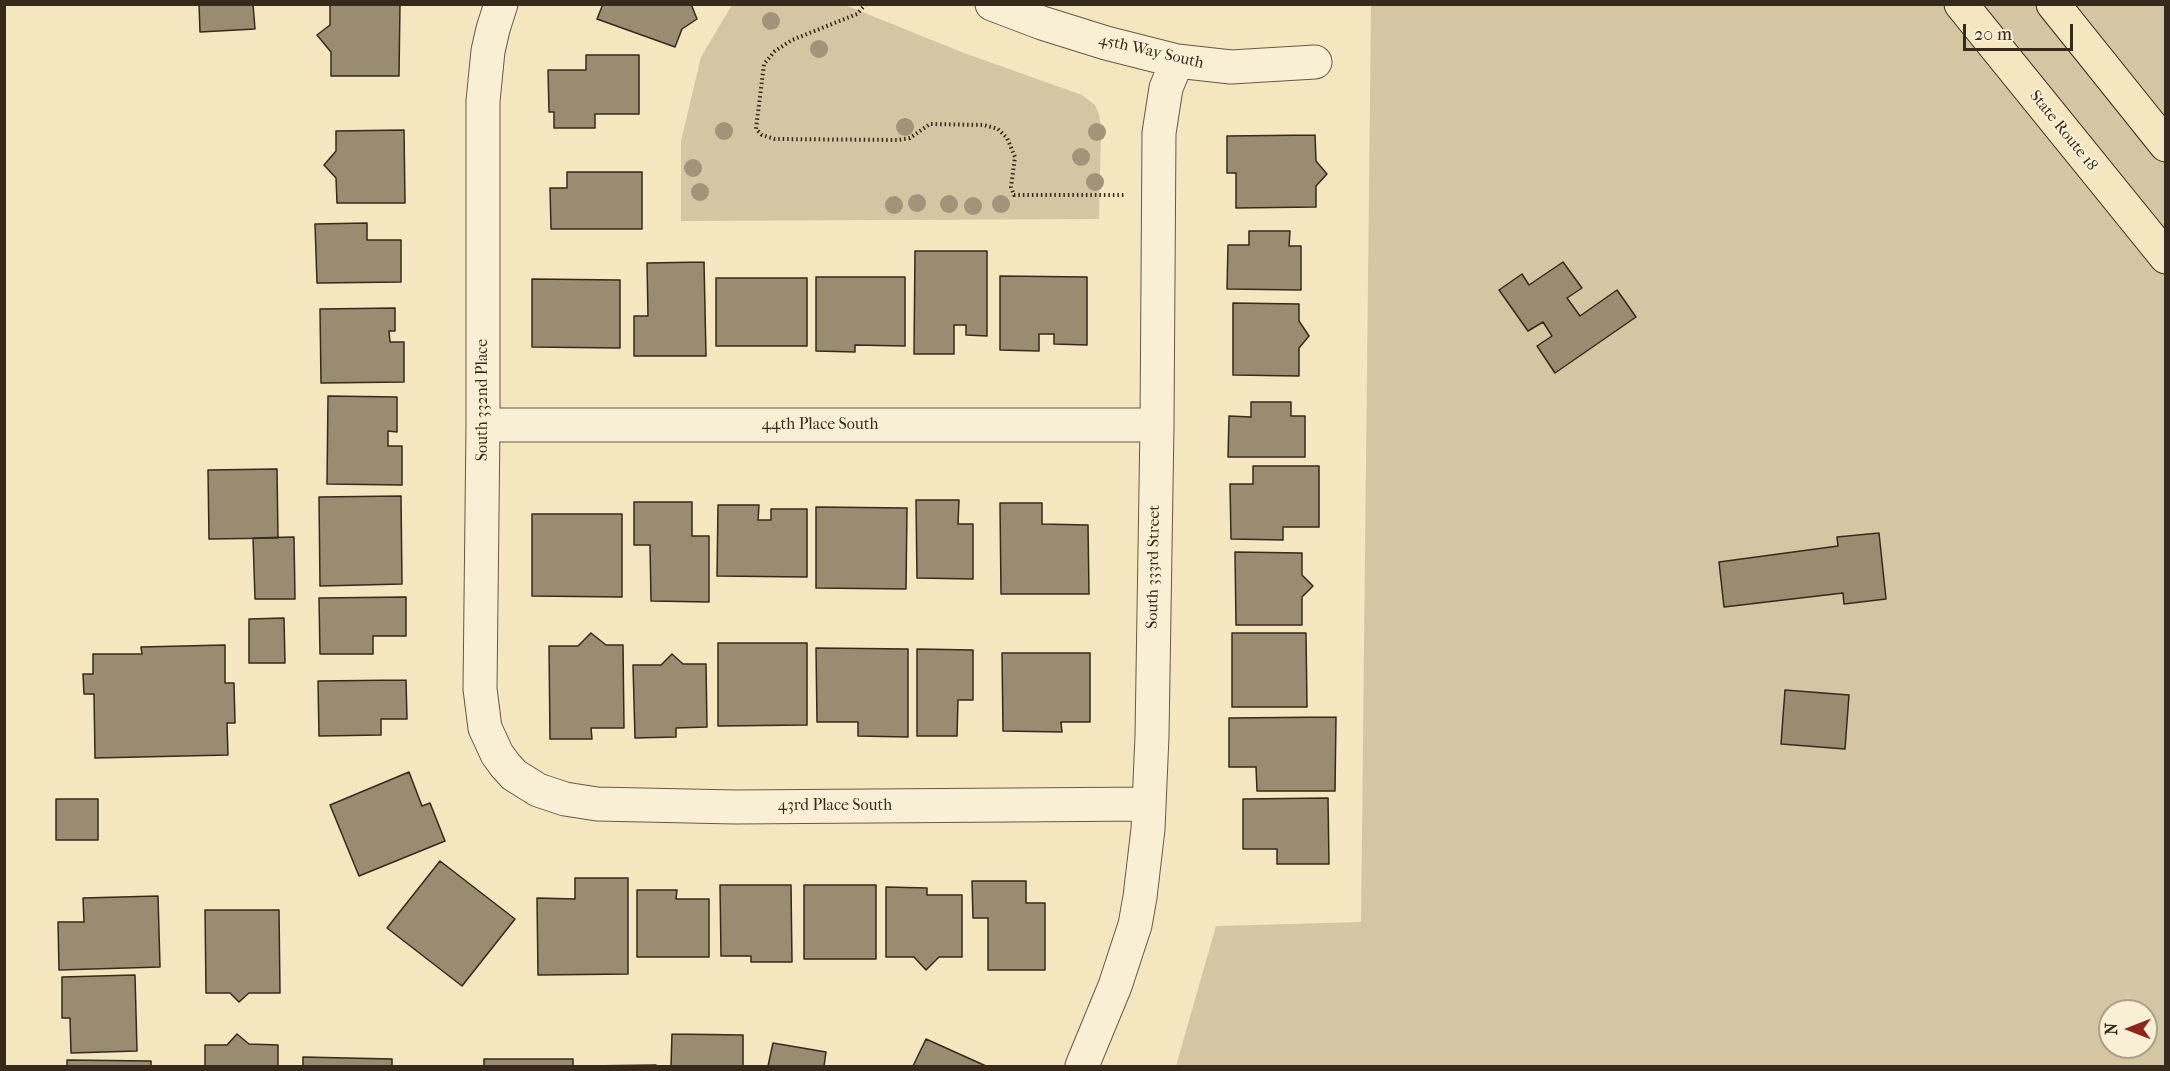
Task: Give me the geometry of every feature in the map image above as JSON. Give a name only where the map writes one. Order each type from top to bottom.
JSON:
[{"type":"highway","name":"State Route 18","points":[[1961,4],[2166,257]]},
{"type":"highway","points":[[2053,4],[2166,145]]},
{"type":"street","name":"South 332nd Place","points":[[501,4],[488,51],[483,101],[480,666],[485,728],[498,754],[514,774],[525,782]]},
{"type":"street","name":"45th Way South","points":[[992,4],[1106,43],[1177,61],[1231,67],[1315,62]]},
{"type":"street","name":"South 333rd Street","points":[[1082,1066],[1115,986],[1135,925],[1144,862],[1152,736],[1159,133],[1161,109],[1170,74],[1177,61]]},
{"type":"street","name":"44th Place South","points":[[483,425],[1157,425]]},
{"type":"street","name":"43rd Place South","points":[[525,782],[538,790],[565,799],[628,806],[1149,804]]},
{"type":"path","points":[[866,4],[857,14],[792,40],[775,51],[764,64],[756,129],[762,135],[775,139],[898,140],[910,138],[930,124],[984,125],[998,129],[1007,138],[1015,157],[1011,187],[1014,195],[1159,195]]},
{"type":"shaded area","points":[[732,5],[845,5],[964,53],[1082,95],[1095,105],[1101,128],[1099,219],[681,221],[681,141],[701,57]]},
{"type":"shaded area","points":[[1371,5],[2165,5],[2165,1066],[1176,1066],[1216,926],[1361,922]]},
{"type":"building","points":[[199,4],[253,4],[255,29],[200,32]]},
{"type":"building","points":[[330,4],[400,4],[399,76],[331,76],[331,52],[317,35],[330,25]]},
{"type":"building","points":[[603,4],[691,4],[697,19],[682,29],[675,47],[597,19]]},
{"type":"building","points":[[586,55],[639,55],[639,114],[595,114],[595,128],[554,128],[554,112],[549,112],[548,70],[586,70]]},
{"type":"building","points":[[404,130],[405,203],[337,203],[336,178],[324,165],[336,151],[336,131]]},
{"type":"building","points":[[1315,135],[1316,161],[1327,174],[1316,186],[1316,207],[1236,208],[1236,173],[1227,173],[1227,136]]},
{"type":"building","points":[[567,172],[642,172],[642,229],[551,229],[550,188],[567,188]]},
{"type":"building","points":[[367,223],[367,240],[401,240],[401,282],[317,283],[315,224]]},
{"type":"building","points":[[1249,231],[1290,231],[1289,246],[1301,246],[1301,290],[1227,289],[1228,245],[1249,245]]},
{"type":"building","points":[[915,251],[987,251],[987,336],[966,335],[966,325],[954,325],[954,354],[914,354]]},
{"type":"building","points":[[704,262],[706,356],[634,356],[634,316],[648,316],[647,263]]},
{"type":"building","points":[[1563,262],[1582,288],[1567,298],[1580,316],[1617,290],[1636,317],[1555,373],[1537,346],[1552,336],[1543,322],[1528,331],[1499,290],[1522,274],[1529,285]]},
{"type":"building","points":[[1000,276],[1087,277],[1087,345],[1054,344],[1054,334],[1039,334],[1039,351],[1000,350]]},
{"type":"building","points":[[816,277],[905,277],[905,346],[855,345],[855,352],[816,351]]},
{"type":"building","points":[[716,278],[807,278],[807,346],[716,346]]},
{"type":"building","points":[[532,279],[620,280],[620,348],[532,347]]},
{"type":"building","points":[[1233,303],[1299,304],[1299,321],[1309,336],[1299,348],[1299,376],[1233,375]]},
{"type":"building","points":[[395,308],[395,331],[389,331],[390,342],[404,342],[404,382],[321,383],[320,309]]},
{"type":"building","points":[[328,396],[397,397],[397,432],[388,431],[388,446],[402,446],[402,485],[327,484]]},
{"type":"building","points":[[1251,402],[1291,402],[1291,416],[1305,416],[1305,457],[1228,457],[1229,416],[1251,417]]},
{"type":"building","points":[[1253,466],[1319,466],[1319,527],[1283,527],[1283,540],[1231,539],[1230,484],[1253,484]]},
{"type":"building","points":[[277,469],[278,538],[209,539],[208,470]]},
{"type":"building","points":[[401,496],[402,584],[320,586],[319,497]]},
{"type":"building","points":[[916,500],[959,500],[958,524],[973,524],[973,579],[917,578]]},
{"type":"building","points":[[634,502],[692,502],[692,536],[709,536],[709,602],[651,601],[650,545],[634,545]]},
{"type":"building","points":[[1000,503],[1042,503],[1042,524],[1088,525],[1089,594],[1001,594]]},
{"type":"building","points":[[718,505],[759,505],[758,520],[771,520],[771,509],[807,509],[807,577],[717,576]]},
{"type":"building","points":[[816,507],[907,508],[906,589],[816,588]]},
{"type":"building","points":[[532,514],[622,514],[622,597],[532,596]]},
{"type":"building","points":[[1879,533],[1886,599],[1844,604],[1843,593],[1724,607],[1719,562],[1838,546],[1837,537]]},
{"type":"building","points":[[294,537],[295,599],[255,599],[253,538]]},
{"type":"building","points":[[1235,552],[1302,553],[1302,575],[1313,586],[1302,597],[1302,625],[1236,625]]},
{"type":"building","points":[[406,597],[406,636],[373,636],[373,654],[320,654],[319,598]]},
{"type":"building","points":[[284,618],[285,663],[249,663],[249,619]]},
{"type":"building","points":[[591,633],[606,645],[623,645],[624,728],[591,728],[592,739],[550,739],[549,646],[578,646]]},
{"type":"building","points":[[1232,633],[1306,633],[1307,707],[1232,707]]},
{"type":"building","points":[[718,643],[807,643],[807,725],[718,726]]},
{"type":"building","points":[[225,645],[225,683],[234,683],[235,723],[227,723],[228,755],[95,758],[94,694],[84,694],[83,674],[93,674],[93,654],[142,654],[141,647]]},
{"type":"building","points":[[816,648],[908,649],[908,737],[858,736],[858,722],[817,722]]},
{"type":"building","points":[[917,649],[973,650],[973,700],[958,700],[957,736],[917,736]]},
{"type":"building","points":[[1002,653],[1090,653],[1090,722],[1061,722],[1062,732],[1003,731]]},
{"type":"building","points":[[672,654],[683,664],[706,664],[707,727],[676,728],[676,737],[635,738],[633,665],[661,665]]},
{"type":"building","points":[[406,680],[407,719],[381,719],[381,735],[319,736],[318,681]]},
{"type":"building","points":[[1785,690],[1849,695],[1845,749],[1781,744]]},
{"type":"building","points":[[1336,717],[1335,791],[1257,791],[1256,767],[1229,767],[1229,718]]},
{"type":"building","points":[[409,772],[422,806],[430,803],[445,841],[359,876],[330,805]]},
{"type":"building","points":[[1328,798],[1329,864],[1277,864],[1277,849],[1243,849],[1243,799]]},
{"type":"building","points":[[56,799],[98,799],[98,840],[56,840]]},
{"type":"building","points":[[440,861],[515,919],[462,986],[387,928]]},
{"type":"building","points":[[575,878],[628,878],[628,974],[538,975],[537,898],[575,899]]},
{"type":"building","points":[[972,881],[1026,881],[1026,903],[1045,903],[1045,970],[988,970],[988,918],[973,918]]},
{"type":"building","points":[[720,885],[791,885],[792,962],[751,962],[751,956],[721,956]]},
{"type":"building","points":[[804,885],[876,885],[876,959],[804,959]]},
{"type":"building","points":[[886,887],[927,888],[927,895],[962,895],[962,957],[939,957],[926,970],[914,957],[886,957]]},
{"type":"building","points":[[637,890],[677,890],[676,899],[709,899],[709,957],[637,957]]},
{"type":"building","points":[[158,896],[160,967],[59,970],[58,922],[84,922],[83,898]]},
{"type":"building","points":[[205,910],[279,910],[280,993],[249,993],[239,1002],[230,993],[206,993]]},
{"type":"building","points":[[135,975],[137,1051],[71,1053],[70,1018],[62,1018],[62,977]]},
{"type":"building","points":[[237,1034],[249,1044],[278,1045],[278,1066],[205,1066],[205,1045],[227,1045]]},
{"type":"building","points":[[672,1034],[743,1035],[743,1066],[671,1066]]},
{"type":"building","points":[[926,1039],[986,1066],[913,1066]]},
{"type":"building","points":[[773,1043],[826,1052],[824,1066],[768,1066]]},
{"type":"building","points":[[303,1057],[392,1059],[392,1066],[303,1066]]},
{"type":"building","points":[[484,1059],[573,1059],[573,1066],[484,1066]]},
{"type":"building","points":[[67,1060],[151,1061],[151,1066],[67,1066]]},
{"type":"building","points":[[656,1065],[656,1066],[585,1066]]}]
